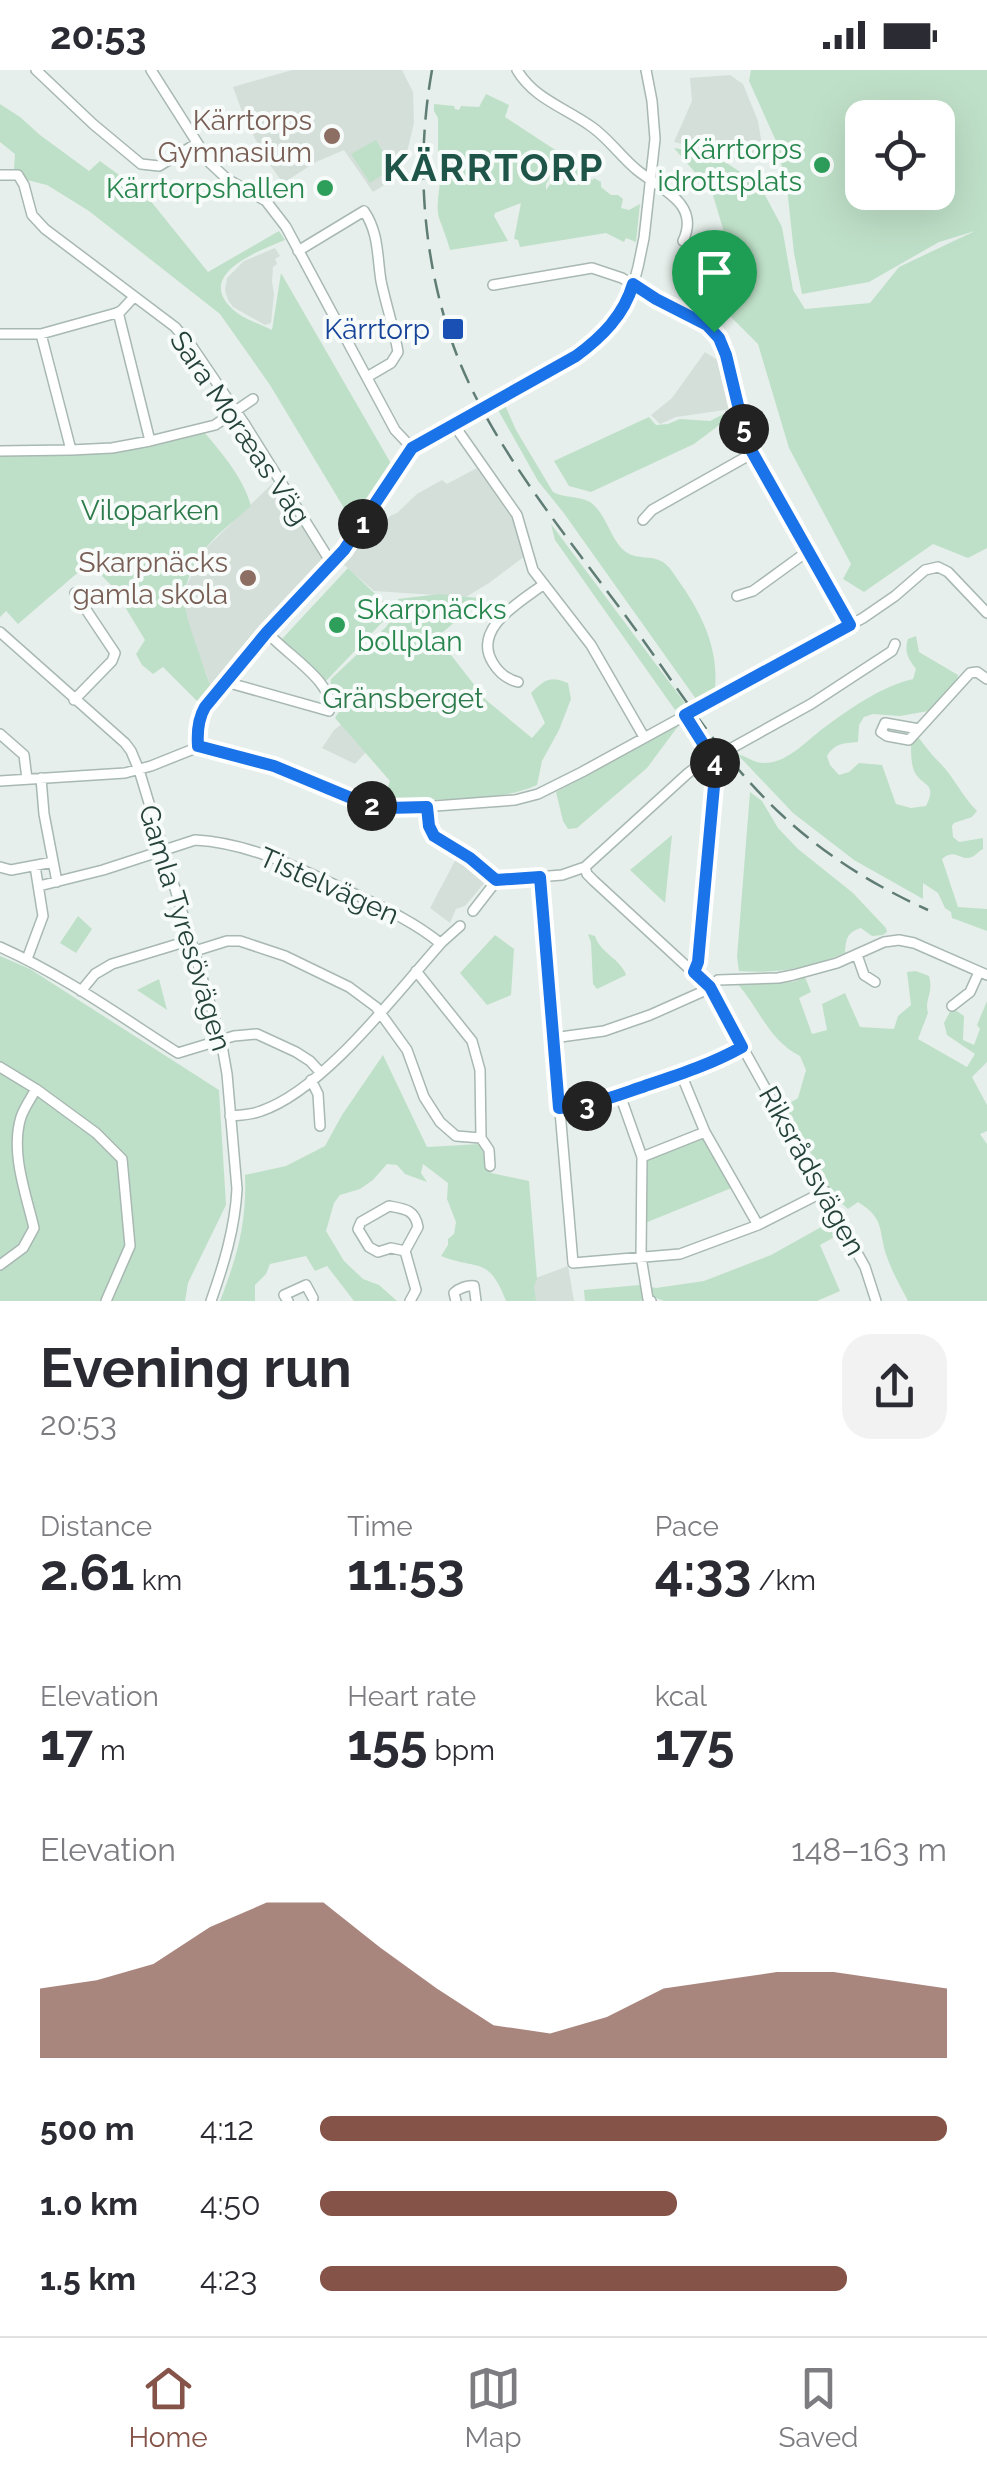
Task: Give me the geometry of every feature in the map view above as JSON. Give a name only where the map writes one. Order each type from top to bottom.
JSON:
[{"type":"street","points":[[36,70],[141,164],[158,166],[196,144]]},
{"type":"street","points":[[151,70],[210,163],[227,179],[266,201],[286,227],[394,430],[412,448]]},
{"type":"street","points":[[517,70],[538,95],[592,126],[636,169],[667,188],[686,213],[688,232],[683,242]]},
{"type":"street","points":[[198,746],[200,716],[267,632],[332,564],[364,523],[412,448],[576,356],[597,340],[622,308],[641,257],[655,138],[646,70]]},
{"type":"street","name":"Sara Moræas Väg","points":[[0,175],[18,175],[32,215],[45,230],[175,327],[235,412],[332,564]]},
{"type":"street","points":[[298,251],[364,211],[375,231],[381,279],[398,349],[392,363],[367,377]]},
{"type":"street","points":[[493,286],[592,268],[633,284],[707,325],[719,338],[726,355],[753,453],[850,625]]},
{"type":"street","points":[[0,334],[41,334],[118,312],[134,298]]},
{"type":"street","points":[[118,312],[150,442]]},
{"type":"street","points":[[41,334],[71,450]]},
{"type":"street","points":[[0,451],[71,450],[150,442],[215,424],[253,399]]},
{"type":"street","points":[[454,424],[517,514],[534,570],[591,645],[644,737]]},
{"type":"street","points":[[642,520],[652,510],[753,453]]},
{"type":"street","points":[[736,596],[753,591],[808,551]]},
{"type":"street","points":[[0,781],[120,774],[198,746],[274,766],[368,805],[387,808],[480,804],[527,797],[582,772],[850,625],[896,596],[925,570],[938,567],[948,572],[987,613]]},
{"type":"street","points":[[518,682],[505,678],[492,662],[488,644],[503,615],[544,584]]},
{"type":"street","points":[[74,700],[112,661],[115,652],[75,593]]},
{"type":"street","name":"Gamla Tyresövägen","points":[[0,632],[125,742],[139,770],[221,1040],[237,1188],[232,1237],[212,1301]]},
{"type":"street","points":[[226,682],[329,712],[332,700],[325,686],[267,632]]},
{"type":"street","points":[[427,807],[434,836],[496,880],[562,875],[585,867],[687,774],[711,757],[811,704],[892,651],[895,644]]},
{"type":"street","points":[[918,729],[970,674],[977,672],[987,679]]},
{"type":"street","points":[[685,715],[716,764],[710,850],[694,972]]},
{"type":"street","points":[[0,734],[24,755],[28,779]]},
{"type":"street","points":[[41,778],[57,882]]},
{"type":"street","name":"Tistelvägen","points":[[39,886],[195,840],[234,845],[296,866],[364,898],[424,930],[440,943]]},
{"type":"street","points":[[0,867],[11,870],[53,862]]},
{"type":"street","points":[[26,959],[43,916],[34,866]]},
{"type":"street","name":"Riksrådsvägen","points":[[585,867],[594,881],[708,986],[825,1191],[865,1267],[876,1301]]},
{"type":"street","points":[[540,877],[573,1263],[680,1254],[758,1226],[825,1191]]},
{"type":"street","points":[[473,911],[496,880]]},
{"type":"street","points":[[230,1116],[262,1112],[320,1073],[460,926]]},
{"type":"street","points":[[552,1038],[604,1032],[650,1015],[718,980],[793,975],[898,940],[983,973],[970,992],[952,1006]]},
{"type":"street","points":[[81,991],[101,968],[193,946],[240,941],[267,948],[349,986],[380,1011],[408,1050],[424,1097],[440,1122],[456,1136],[481,1138]]},
{"type":"street","points":[[0,947],[81,991],[178,1053],[242,1034],[258,1034],[296,1052],[320,1073]]},
{"type":"street","points":[[857,955],[864,975],[875,982]]},
{"type":"street","points":[[416,971],[472,1041],[480,1070],[481,1138],[489,1150],[490,1166]]},
{"type":"street","points":[[559,1108],[584,1107],[681,1074],[742,1047]]},
{"type":"street","points":[[0,1067],[96,1133],[122,1159],[130,1246],[106,1301]]},
{"type":"street","points":[[681,1074],[705,1132],[758,1226]]},
{"type":"street","points":[[311,1080],[318,1094],[320,1126]]},
{"type":"street","points":[[0,1265],[23,1248],[34,1228],[20,1170],[18,1138],[21,1116],[36,1089]]},
{"type":"street","points":[[620,1094],[642,1157],[641,1257],[651,1301]]},
{"type":"street","points":[[642,1157],[705,1132]]},
{"type":"street","points":[[404,1251],[391,1248],[378,1252],[369,1247],[358,1228],[360,1222],[389,1206],[416,1216],[418,1227],[404,1251],[416,1290],[413,1300]]},
{"type":"street","points":[[284,1295],[306,1285],[314,1299],[298,1301]]},
{"type":"street","points":[[456,1301],[454,1293],[470,1286],[474,1286],[476,1301]]},
{"type":"shaded area","name":"Kärrtorps Gymnasium","points":[[292,70],[402,70],[413,92],[414,123],[397,177],[373,192],[344,150],[283,183],[265,158],[233,87]]},
{"type":"shaded area","points":[[730,75],[743,84],[758,121],[764,157],[727,160],[674,142],[692,101],[690,78]]},
{"type":"shaded area","points":[[275,248],[280,256],[273,267],[271,323],[265,325],[233,307],[225,290],[227,278],[244,261]]},
{"type":"shaded area","points":[[705,352],[722,363],[732,409],[676,417],[660,424],[651,415],[672,398]]},
{"type":"shaded area","points":[[477,468],[513,520],[525,556],[489,583],[466,597],[374,591],[343,564],[368,530],[378,529],[417,494]]},
{"type":"shaded area","name":"Skarpnäcks gamla skola","points":[[275,481],[323,559],[211,687],[187,623],[184,591],[202,552]]},
{"type":"shaded area","points":[[342,724],[366,752],[355,764],[322,748]]},
{"type":"shaded area","points":[[457,857],[486,881],[465,906],[456,909],[450,923],[430,908]]},
{"type":"shaded area","points":[[568,1266],[574,1301],[535,1301],[528,1281]]},
{"type":"green space","points":[[751,70],[987,70],[987,548],[968,558],[933,544],[864,592],[843,579],[851,564],[789,448],[758,344],[722,308],[729,249],[712,192],[674,148],[708,154],[759,184],[782,227],[793,290],[805,309],[870,303],[899,267],[975,231],[939,242],[869,282],[802,294],[776,141],[749,81]]},
{"type":"green space","points":[[486,94],[509,105],[505,117],[563,155],[546,190],[571,155],[592,168],[588,178],[601,182],[601,187],[611,195],[623,199],[621,208],[629,210],[640,204],[636,242],[626,238],[624,242],[606,233],[520,247],[514,239],[521,203],[495,213],[508,241],[450,250],[438,211],[438,118],[434,104],[459,110],[461,106],[479,107]]},
{"type":"green space","points":[[0,104],[89,171],[100,161],[145,194],[208,272],[279,231],[285,240],[246,258],[225,276],[221,287],[224,299],[236,312],[272,330],[281,273],[393,467],[353,523],[270,385],[220,314],[89,211],[47,185],[27,180],[14,169],[15,154],[0,142]]},
{"type":"green space","points":[[376,140],[393,168],[370,183],[351,154]]},
{"type":"green space","points":[[505,405],[553,492],[590,502],[626,552],[659,560],[671,570],[707,631],[716,673],[715,688],[696,699],[538,481],[497,408]]},
{"type":"green space","points":[[733,409],[734,414],[694,444],[591,492],[569,486],[554,461],[649,417],[656,425],[680,419],[710,421]]},
{"type":"green space","name":"Viloparken","points":[[204,432],[238,476],[251,506],[205,549],[186,588],[188,618],[206,675],[213,685],[200,704],[163,667],[153,674],[142,665],[136,654],[145,640],[113,587],[89,563],[18,624],[6,611],[0,617],[0,455],[71,453]]},
{"type":"green space","points":[[551,524],[685,703],[675,710],[555,540]]},
{"type":"green space","name":"Skarpnäcks bollplan","points":[[348,568],[393,611],[325,682],[282,639]]},
{"type":"green space","name":"Gränsberget","points":[[440,594],[480,601],[437,637],[486,700],[532,738],[545,723],[531,693],[548,680],[568,683],[571,699],[542,761],[537,785],[483,797],[383,800],[390,781],[335,718],[339,712],[330,691],[331,679],[386,627],[395,614],[398,599]]},
{"type":"green space","points":[[916,636],[919,652],[958,675],[957,680],[928,711],[864,717],[858,742],[837,746],[827,756],[839,775],[859,763],[882,765],[896,804],[926,806],[930,789],[917,776],[912,761],[911,745],[918,737],[977,811],[972,817],[954,823],[953,837],[959,842],[983,838],[983,849],[968,858],[951,854],[942,859],[958,907],[987,909],[987,931],[952,918],[938,893],[923,883],[923,899],[854,860],[793,813],[737,754],[762,763],[783,759],[867,698],[913,679],[916,669],[906,648],[908,639]]},
{"type":"green space","points":[[679,725],[647,768],[577,828],[568,829],[556,792]]},
{"type":"green space","points":[[750,792],[762,801],[778,828],[798,849],[853,893],[887,932],[872,936],[861,928],[856,930],[848,937],[845,953],[806,966],[767,972],[739,971]]},
{"type":"green space","points":[[672,835],[665,903],[630,870]]},
{"type":"green space","points":[[78,916],[92,929],[76,953],[60,943]]},
{"type":"green space","points":[[588,934],[595,936],[626,975],[597,989],[593,984]]},
{"type":"green space","points":[[495,935],[514,949],[511,995],[487,1005],[460,973]]},
{"type":"green space","points":[[0,956],[30,969],[219,1090],[226,1205],[188,1283],[185,1301],[0,1301]]},
{"type":"green space","points":[[907,972],[929,976],[930,987],[928,1013],[918,1039],[967,1067],[975,1054],[947,1035],[944,1023],[952,1008],[964,1016],[963,1040],[974,1045],[987,1001],[987,1062],[972,1077],[987,1105],[987,1131],[980,1134],[987,1144],[987,1301],[908,1301],[889,1263],[877,1220],[858,1202],[848,1209],[834,1196],[785,1106],[798,1098],[806,1070],[800,1056],[772,1033],[737,983],[793,982],[805,977],[811,992],[799,998],[812,1034],[827,1030],[822,1004],[845,993],[860,1027],[894,1029],[898,1016],[911,1005]]},
{"type":"green space","points":[[159,979],[167,1010],[137,990]]},
{"type":"green space","points":[[383,1055],[427,1147],[480,1144],[491,1173],[529,1181],[536,1301],[506,1301],[488,1271],[441,1256],[454,1234],[456,1222],[447,1199],[448,1183],[423,1164],[421,1173],[427,1182],[405,1174],[397,1165],[387,1164],[360,1189],[340,1195],[326,1231],[344,1261],[397,1301],[354,1301],[327,1266],[315,1271],[306,1256],[270,1264],[255,1285],[255,1301],[220,1301],[240,1240],[245,1175],[286,1166],[325,1146]]},
{"type":"green space","points":[[702,1136],[734,1187],[645,1223],[645,1159]]},
{"type":"green space","points":[[832,1221],[840,1234],[820,1245],[840,1291],[817,1301],[585,1301],[584,1290],[640,1285],[656,1288],[704,1281],[771,1255]]},
{"type":"railway","points":[[432,70],[423,172],[428,239],[451,339],[485,415],[557,524],[703,725],[761,795],[834,857],[928,910]]},
{"type":"place","name":"Kärrtorps Gymnasium","points":[[332,136]]},
{"type":"place","name":"Kärrtorps idrottsplats","points":[[822,165]]},
{"type":"place","name":"Kärrtorpshallen","points":[[325,188]]},
{"type":"place","name":"Kärrtorp","points":[[453,329]]},
{"type":"place","name":"Skarpnäcks gamla skola","points":[[248,578]]},
{"type":"place","name":"Skarpnäcks bollplan","points":[[337,625]]},
{"type":"district","name":"KÄRRTORP","points":[[494,167]]},
{"type":"route","points":[[633,284],[714,332],[726,355],[751,450],[850,625],[685,715],[716,764],[710,850],[694,972],[710,987],[742,1047],[681,1074],[584,1107],[559,1108],[540,877],[496,880],[434,836],[427,807],[368,805],[274,766],[198,746],[200,716],[263,636],[344,550],[418,443],[576,356],[611,325],[633,284]]}]
